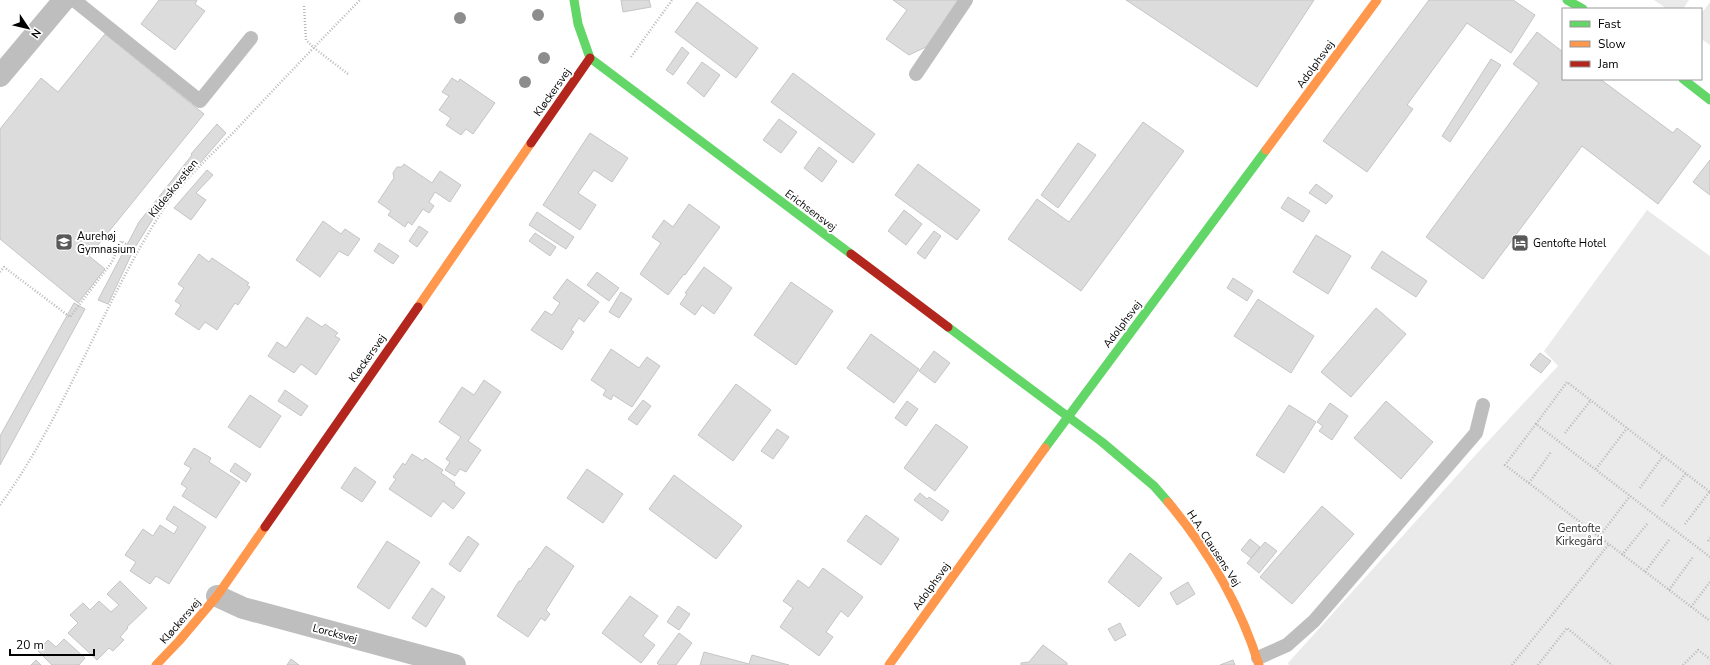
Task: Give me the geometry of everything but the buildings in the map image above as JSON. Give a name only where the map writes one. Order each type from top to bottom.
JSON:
[{"type":"street","points":[[0,76],[64,0]]},
{"type":"street","points":[[574,0],[578,24],[590,58]]},
{"type":"street","name":"Adolphsvej","points":[[889,665],[1068,417],[1377,0]]},
{"type":"street","points":[[1567,0],[1581,8]]},
{"type":"street","name":"Erichsensvej","points":[[590,58],[615,79],[1068,417]]},
{"type":"street","name":"Kløckersvej","points":[[156,665],[179,641],[217,596],[590,58]]},
{"type":"street","points":[[1684,80],[1710,100]]},
{"type":"street","name":"H.A. Clausens Vej","points":[[1068,417],[1096,436],[1160,491],[1197,540],[1233,598],[1259,662]]},
{"type":"street","name":"Lorcksvej","points":[[217,596],[243,608],[455,665]]},
{"type":"lane","points":[[74,0],[200,102],[251,38]]},
{"type":"lane","points":[[916,74],[966,0]]},
{"type":"lane","points":[[1259,662],[1287,645],[1314,622],[1476,433],[1483,405]]},
{"type":"path","name":"Kildeskovstien","points":[[0,505],[14,486],[50,428],[136,250],[160,214],[188,180],[360,0]]},
{"type":"path","points":[[615,79],[672,0]]},
{"type":"path","points":[[304,6],[306,40],[348,74]]},
{"type":"path","points":[[0,272],[4,267],[70,317],[112,262],[121,241],[126,244]]},
{"type":"path","points":[[1685,524],[1710,491],[1567,382],[1506,465],[1710,622]]},
{"type":"path","points":[[1565,433],[1591,400]]},
{"type":"path","points":[[1536,424],[1710,557]]},
{"type":"path","points":[[1596,469],[1627,428]]},
{"type":"path","points":[[1529,483],[1551,452]]},
{"type":"path","points":[[1640,488],[1663,456]]},
{"type":"path","points":[[1662,506],[1686,473]]},
{"type":"path","points":[[1599,536],[1630,496]]},
{"type":"path","points":[[1622,554],[1648,522]]},
{"type":"path","points":[[1645,572],[1669,540]]},
{"type":"path","points":[[1512,665],[1609,544]]},
{"type":"path","points":[[1669,590],[1693,557]]},
{"type":"path","points":[[1691,607],[1710,582]]},
{"type":"path","points":[[1538,665],[1567,628],[1612,665]]},
{"type":"path","points":[[1683,665],[1698,650],[1710,659]]},
{"type":"green space","points":[[1654,0],[1689,0],[1684,8],[1666,8]]},
{"type":"green space","points":[[1710,2],[1710,45],[1702,40],[1702,13]]},
{"type":"green space","name":"Gentofte Kirkegård","points":[[1647,210],[1710,256],[1710,665],[1289,665],[1288,663],[1558,366],[1544,351]]},
{"type":"traffic: fast","points":[[574,0],[578,24],[590,58],[851,254]]},
{"type":"traffic: fast","points":[[1567,0],[1581,8]]},
{"type":"traffic: fast","points":[[1684,80],[1710,100]]},
{"type":"traffic: fast","points":[[1045,448],[1266,150]]},
{"type":"traffic: fast","points":[[948,327],[1102,442],[1154,486],[1168,502]]},
{"type":"traffic: slow","points":[[1266,150],[1377,0]]},
{"type":"traffic: slow","points":[[418,307],[531,143]]},
{"type":"traffic: slow","points":[[889,665],[1045,448]]},
{"type":"traffic: slow","points":[[1168,502],[1183,520],[1221,579],[1242,621],[1259,665]]},
{"type":"traffic: slow","points":[[156,665],[179,641],[217,596],[265,527]]},
{"type":"traffic: jam","points":[[531,143],[590,58]]},
{"type":"traffic: jam","points":[[851,254],[948,327]]},
{"type":"traffic: jam","points":[[265,527],[418,307]]},
{"type":"place","name":"Aurehøj Gymnasium","points":[[64,242]]},
{"type":"place","name":"Gentofte Hotel","points":[[1520,243]]}]
